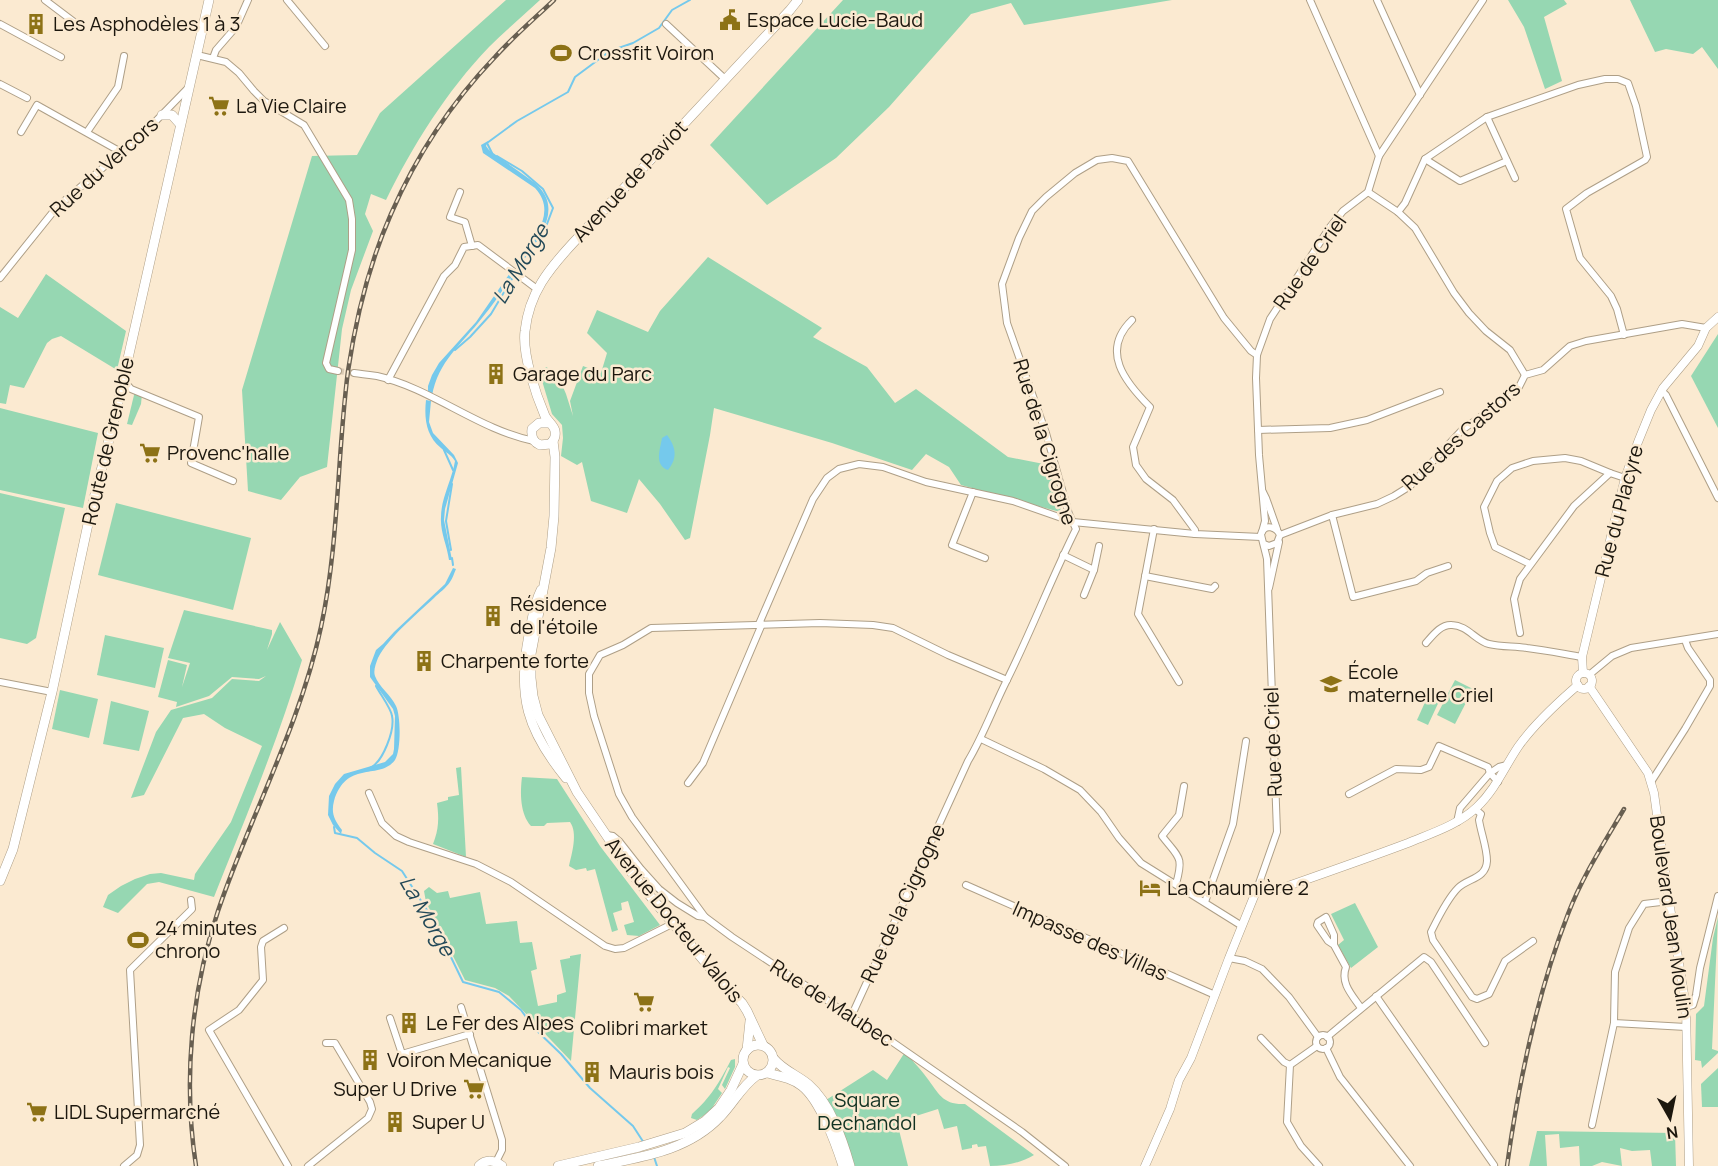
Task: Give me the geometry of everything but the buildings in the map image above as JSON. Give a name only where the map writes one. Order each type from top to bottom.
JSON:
[{"type":"main road","name":"Route de Grenoble","points":[[0,881],[13,849],[52,692],[91,510],[123,380],[209,0]]},
{"type":"main road","name":"Avenue de Paviot","points":[[548,423],[535,390],[525,341],[527,318],[537,289],[552,266],[798,0]]},
{"type":"main road","points":[[164,113],[183,109]]},
{"type":"main road","points":[[164,113],[172,115],[180,124]]},
{"type":"main road","name":"Avenue de Paviot","points":[[534,427],[538,412],[535,390]]},
{"type":"main road","points":[[544,422],[548,423],[553,426],[555,432],[553,441],[547,445],[537,443],[532,438],[534,427],[544,422]]},
{"type":"main road","name":"Avenue Docteur Valois","points":[[553,441],[554,516],[551,548],[544,581],[536,601],[525,654],[523,678],[528,716],[538,738],[556,766],[578,792],[636,879],[672,924],[742,1003],[763,1046]]},
{"type":"main road","name":"Avenue Docteur Valois","points":[[537,443],[546,452],[554,475]]},
{"type":"main road","points":[[558,1166],[639,1147],[685,1133],[705,1121],[719,1108],[731,1090],[743,1064],[747,1050],[750,1019]]},
{"type":"main road","points":[[747,1050],[756,1045],[768,1048],[774,1059],[809,1084],[818,1094],[834,1124],[850,1166]]},
{"type":"main road","points":[[767,1073],[774,1059]]},
{"type":"main road","points":[[743,1064],[750,1074],[756,1076]]},
{"type":"main road","points":[[598,1166],[661,1152],[694,1138],[723,1114],[745,1085],[756,1076],[767,1073],[794,1081],[810,1094],[828,1126],[843,1166]]},
{"type":"main road","points":[[479,1166],[488,1161],[499,1164]]},
{"type":"street","points":[[45,0],[82,28]]},
{"type":"street","points":[[213,58],[216,50],[236,27],[248,0]]},
{"type":"street","points":[[287,0],[325,46]]},
{"type":"street","points":[[1310,0],[1379,156]]},
{"type":"street","points":[[1377,0],[1419,95]]},
{"type":"street","points":[[1483,0],[1379,156],[1368,192],[1398,212],[1415,228],[1454,293],[1486,331],[1510,350],[1525,375]]},
{"type":"street","points":[[0,24],[61,57]]},
{"type":"street","points":[[666,24],[725,79]]},
{"type":"street","points":[[197,55],[226,62],[264,101],[304,125],[349,200],[352,219],[352,250],[326,363],[329,369],[338,371]]},
{"type":"street","points":[[87,132],[118,87],[124,56]]},
{"type":"street","points":[[1398,212],[1405,203],[1425,159],[1486,117],[1578,85],[1605,79],[1618,79],[1628,83],[1636,106],[1647,157],[1587,193],[1566,209],[1580,258],[1611,296],[1624,335]]},
{"type":"street","points":[[0,84],[27,98]]},
{"type":"street","name":"Rue du Vercors","points":[[0,278],[57,207],[164,113],[188,87]]},
{"type":"street","points":[[21,132],[37,105],[121,152]]},
{"type":"street","points":[[1486,117],[1515,178]]},
{"type":"street","name":"Rue de la Cigrogne","points":[[851,1017],[968,761],[981,739],[1017,662],[1076,529],[1069,514],[1046,433],[1007,323],[1002,294],[1002,284],[1032,211],[1075,173],[1097,160],[1112,158],[1128,161],[1224,318],[1257,356]]},
{"type":"street","points":[[1425,159],[1460,181],[1507,161]]},
{"type":"street","points":[[460,192],[450,217],[465,222],[472,246]]},
{"type":"street","name":"Rue de Criel","points":[[1257,889],[1277,832],[1268,591],[1263,537],[1265,521],[1258,430],[1257,356],[1270,319],[1330,227],[1343,211],[1368,192]]},
{"type":"street","points":[[388,380],[444,276],[455,265],[464,247],[478,245],[537,289]]},
{"type":"street","name":"Rue du Placyre","points":[[1586,674],[1582,657],[1625,478],[1651,410],[1662,391],[1698,346],[1706,328],[1718,316]]},
{"type":"street","points":[[1132,320],[1117,343],[1118,363],[1131,388],[1150,407],[1133,447],[1136,465],[1146,479],[1173,500],[1196,534]]},
{"type":"street","name":"Rue des Castors","points":[[1279,535],[1332,515],[1377,504],[1410,486],[1462,430],[1510,396],[1519,387],[1525,375],[1544,370],[1570,346],[1595,339],[1682,324],[1706,328]]},
{"type":"street","points":[[354,373],[388,380],[508,435],[537,443]]},
{"type":"street","points":[[123,380],[131,389],[199,417],[191,463],[233,481]]},
{"type":"street","points":[[1662,391],[1718,498]]},
{"type":"street","points":[[1258,430],[1330,428],[1367,420],[1440,392]]},
{"type":"street","points":[[517,437],[534,427]]},
{"type":"street","points":[[1530,564],[1495,547],[1484,507],[1497,481],[1512,468],[1533,461],[1565,458],[1581,461],[1625,478]]},
{"type":"street","points":[[688,783],[703,763],[813,499],[827,478],[840,469],[859,464],[883,467],[926,482],[1013,501],[1073,522],[1196,534],[1263,537],[1272,546],[1279,535],[1269,527],[1263,537]]},
{"type":"street","points":[[1520,633],[1514,599],[1520,579],[1574,506],[1610,473]]},
{"type":"street","points":[[973,492],[952,544],[985,558]]},
{"type":"street","name":"Rue de Criel","points":[[1262,492],[1279,535],[1268,591]]},
{"type":"street","points":[[1332,515],[1353,597],[1416,581],[1427,573],[1448,566]]},
{"type":"street","points":[[1154,529],[1138,614],[1179,682]]},
{"type":"street","points":[[1084,595],[1094,570],[1099,546]]},
{"type":"street","points":[[1063,555],[1094,570]]},
{"type":"street","points":[[1145,576],[1212,589],[1215,586]]},
{"type":"street","points":[[705,917],[632,817],[619,794],[589,693],[589,674],[600,655],[623,645],[651,628],[820,623],[885,626],[1007,680]]},
{"type":"street","points":[[1426,643],[1436,632],[1451,624],[1461,627],[1489,644],[1582,657]]},
{"type":"street","points":[[1578,685],[1577,678],[1612,656],[1631,648],[1718,634]]},
{"type":"street","points":[[1651,782],[1710,686],[1710,680],[1685,640]]},
{"type":"street","points":[[1578,685],[1583,688],[1589,686],[1592,680],[1586,674]]},
{"type":"street","points":[[0,682],[52,692]]},
{"type":"street","points":[[1145,1166],[1170,1108],[1179,1080],[1191,1058],[1257,889],[1273,890],[1287,886],[1376,855],[1457,822],[1475,809],[1498,782],[1519,746],[1536,723],[1578,685]]},
{"type":"street","name":"Boulevard Jean Moulin","points":[[1589,686],[1648,773],[1657,810],[1686,1007],[1689,1166]]},
{"type":"street","points":[[981,739],[1044,768],[1080,790],[1101,812],[1119,838],[1141,863],[1242,926]]},
{"type":"street","points":[[1205,902],[1233,824],[1246,741]]},
{"type":"street","points":[[1349,794],[1396,769],[1421,770],[1429,767],[1439,746],[1488,767],[1498,782]]},
{"type":"street","points":[[1457,822],[1460,808],[1490,773],[1507,765]]},
{"type":"street","points":[[1176,884],[1181,867],[1180,859],[1162,836],[1179,815],[1184,786]]},
{"type":"street","points":[[369,793],[382,823],[396,836],[476,864],[511,882],[605,946],[615,949],[624,948],[672,924]]},
{"type":"street","points":[[1475,809],[1481,814],[1479,820],[1487,862],[1485,870],[1480,876],[1464,883],[1453,894],[1431,932],[1433,939],[1472,997],[1477,999],[1489,994],[1505,961],[1533,941]]},
{"type":"street","name":"Rue de Maubec","points":[[606,835],[613,836],[619,841],[659,889],[677,903],[698,916],[705,917],[732,938],[953,1083],[1065,1166]]},
{"type":"street","name":"Impasse des Villas","points":[[966,885],[1215,995]]},
{"type":"street","points":[[1686,1007],[1693,1005],[1696,995],[1700,968],[1718,896]]},
{"type":"street","points":[[124,1166],[137,1155],[140,1145],[130,970],[192,909],[191,900]]},
{"type":"street","points":[[1592,1125],[1614,1023],[1615,972],[1629,928],[1644,904],[1669,901]]},
{"type":"street","points":[[284,928],[263,941],[261,947],[263,980],[239,1010],[209,1030],[288,1166]]},
{"type":"street","points":[[1334,945],[1346,967],[1345,985],[1361,1008]]},
{"type":"street","points":[[1327,1037],[1424,957],[1427,958],[1485,1043]]},
{"type":"street","points":[[1229,958],[1245,961],[1262,969],[1289,997],[1318,1036]]},
{"type":"street","points":[[1376,996],[1494,1164]]},
{"type":"street","points":[[461,1007],[502,1140],[499,1164]]},
{"type":"street","points":[[390,1018],[402,1054],[470,1034]]},
{"type":"street","points":[[1614,1023],[1686,1027]]},
{"type":"street","points":[[1318,1036],[1327,1037]]},
{"type":"street","points":[[1317,1046],[1318,1036]]},
{"type":"street","points":[[1326,1048],[1329,1043],[1327,1037]]},
{"type":"street","points":[[1261,1038],[1284,1062],[1290,1065]]},
{"type":"street","points":[[308,1166],[368,1118],[372,1110],[370,1102],[335,1042],[326,1043]]},
{"type":"street","points":[[1317,1046],[1326,1048]]},
{"type":"street","points":[[1290,1065],[1317,1046]]},
{"type":"street","points":[[1326,1048],[1340,1077],[1410,1166]]},
{"type":"street","points":[[1290,1065],[1287,1122],[1301,1146],[1319,1166]]},
{"type":"green space","points":[[506,0],[540,0],[489,47],[459,82],[419,139],[386,200],[371,194],[365,214],[373,231],[351,290],[342,329],[327,467],[300,477],[281,500],[248,491],[242,390],[312,156],[357,155],[380,113]]},
{"type":"green space","points":[[843,0],[1172,0],[1024,25],[1011,3],[971,14],[889,107],[836,158],[767,205],[710,145]]},
{"type":"green space","points":[[1508,0],[1564,0],[1567,4],[1544,17],[1562,81],[1545,89],[1524,27]]},
{"type":"green space","points":[[1630,0],[1718,0],[1718,69],[1702,47],[1693,54],[1666,49],[1655,52]]},
{"type":"green space","points":[[708,257],[822,328],[813,337],[867,367],[895,403],[916,389],[1008,457],[1049,465],[1061,506],[1060,512],[961,485],[949,467],[926,454],[912,470],[832,443],[714,408],[690,538],[685,540],[639,479],[627,513],[591,501],[582,462],[577,465],[561,456],[562,425],[552,414],[540,374],[546,367],[557,373],[573,416],[570,401],[583,366],[601,373],[607,353],[587,333],[597,310],[648,332],[660,311]]},
{"type":"green space","points":[[46,274],[126,331],[117,370],[61,336],[47,343],[24,388],[10,385],[6,404],[0,403],[0,307],[18,318]]},
{"type":"green space","points":[[1718,334],[1718,428],[1691,376]]},
{"type":"green space","points":[[135,391],[142,394],[141,404],[132,425],[127,424]]},
{"type":"green space","points":[[0,408],[98,433],[83,508],[0,490]]},
{"type":"green space","points":[[0,493],[65,508],[36,638],[27,644],[0,638]]},
{"type":"green space","points":[[116,503],[251,538],[233,610],[98,575]]},
{"type":"green space","points":[[184,610],[272,630],[267,650],[280,622],[302,660],[272,750],[214,897],[159,882],[147,884],[118,913],[103,907],[108,895],[135,879],[161,873],[194,880],[195,874],[231,822],[262,746],[225,728],[204,714],[183,718],[144,795],[131,798],[156,732],[171,710],[212,698],[232,679],[259,681],[266,676],[259,679],[232,677],[209,696],[176,707],[177,702],[158,697],[168,660],[187,665],[182,687],[190,663],[168,658]]},
{"type":"green space","points":[[105,635],[164,648],[155,688],[97,675]]},
{"type":"green space","points":[[1455,680],[1473,689],[1455,724],[1437,715]]},
{"type":"green space","points":[[1431,689],[1442,695],[1428,725],[1417,720]]},
{"type":"green space","points":[[60,690],[98,699],[89,738],[52,729]]},
{"type":"green space","points":[[111,701],[149,711],[139,751],[103,744]]},
{"type":"green space","points":[[461,767],[466,857],[433,844],[438,824],[437,803],[448,800],[448,797],[459,795],[456,768]]},
{"type":"green space","points":[[522,777],[557,779],[600,846],[660,925],[639,936],[627,935],[624,925],[634,922],[628,901],[621,903],[622,910],[613,913],[618,930],[612,932],[595,869],[576,870],[569,866],[574,837],[570,822],[531,826],[523,809]]},
{"type":"green space","points":[[429,887],[437,893],[448,891],[450,898],[480,892],[486,924],[517,921],[520,943],[532,942],[537,969],[531,971],[538,1006],[557,1002],[557,995],[566,992],[560,960],[581,954],[571,1061],[509,996],[495,988],[465,980],[426,902],[424,891]]},
{"type":"green space","points":[[1355,903],[1378,947],[1351,968],[1338,945],[1344,940],[1331,914]]},
{"type":"green space","points":[[1718,917],[1712,1049],[1718,1053],[1702,1068],[1701,1061],[1695,1060],[1696,1014],[1704,1006]]},
{"type":"green space","name":"Square Dechandol","points":[[905,1052],[942,1097],[951,1103],[965,1104],[1034,1155],[1013,1164],[990,1166],[986,1146],[978,1147],[977,1144],[972,1145],[972,1148],[962,1150],[957,1126],[944,1129],[938,1109],[897,1122],[908,1166],[852,1166],[826,1100],[873,1070],[887,1080]]},
{"type":"green space","points":[[735,1059],[735,1067],[725,1089],[722,1085],[730,1068],[728,1067],[718,1089],[722,1093],[710,1111],[697,1120],[691,1118],[723,1076],[731,1060]]},
{"type":"green space","points":[[1718,1068],[1718,1107],[1702,1107],[1701,1084]]},
{"type":"green space","points":[[1537,1131],[1675,1133],[1676,1166],[1652,1166],[1650,1150],[1632,1151],[1620,1148],[1622,1166],[1602,1162],[1592,1166],[1580,1166],[1579,1146],[1560,1148],[1559,1134],[1545,1135],[1547,1166],[1529,1166]]},
{"type":"water","points":[[488,141],[486,146],[489,150],[535,183],[544,193],[548,204],[548,215],[540,236],[519,267],[516,264],[540,228],[544,208],[542,198],[535,188],[483,153],[481,145]]},
{"type":"water","points":[[512,270],[515,272],[495,302],[445,363],[432,396],[428,394],[428,386],[439,363],[476,322]]},
{"type":"water","points":[[426,400],[431,401],[429,422],[433,433],[454,455],[458,463],[444,520],[452,560],[449,560],[441,517],[455,461],[436,443],[429,432],[425,413]]},
{"type":"water","points":[[667,435],[675,452],[668,470],[659,461],[662,438]]},
{"type":"water","points":[[453,568],[456,569],[448,584],[396,634],[378,658],[375,676],[398,711],[400,733],[397,756],[388,766],[355,775],[340,788],[334,801],[333,813],[342,830],[341,834],[328,815],[329,796],[335,784],[344,774],[385,762],[393,754],[394,749],[395,716],[393,709],[370,677],[370,666],[376,650],[445,584]]},
{"type":"waterway","name":"La Morge","points":[[492,153],[487,143],[517,121],[568,92],[575,77],[610,51],[633,43],[659,28],[672,10],[690,0]]},
{"type":"waterway","name":"La Morge","points":[[497,156],[522,171],[543,189],[553,208],[547,224],[530,250]]},
{"type":"waterway","name":"La Morge","points":[[455,350],[491,314],[522,262]]},
{"type":"waterway","name":"La Morge","points":[[444,450],[453,470]]},
{"type":"waterway","name":"La Morge","points":[[451,550],[446,521],[452,484]]},
{"type":"waterway","name":"La Morge","points":[[452,558],[453,565]]},
{"type":"waterway","name":"La Morge","points":[[370,768],[375,765],[383,753],[392,729],[390,709],[376,686]]},
{"type":"waterway","name":"La Morge","points":[[334,827],[335,833],[357,838],[402,871],[432,918],[463,982],[499,992],[521,1010],[534,1028],[561,1054],[590,1088],[633,1126],[644,1143]]},
{"type":"waterway","name":"La Morge","points":[[654,1157],[657,1166]]},
{"type":"tunnel","points":[[338,371],[354,373]]},
{"type":"railway","points":[[196,1166],[190,1102],[190,1069],[201,973],[218,911],[301,700],[321,627],[335,531],[348,371],[359,311],[370,271],[401,192],[436,131],[479,74],[554,0]]},
{"type":"railway","points":[[1507,1166],[1530,1038],[1557,944],[1580,887],[1624,809]]},
{"type":"place","name":"Espace Lucie-Baud","points":[[730,20]]},
{"type":"place","name":"Les Asphodèles 1 à 3","points":[[36,24]]},
{"type":"place","name":"Crossfit Voiron","points":[[561,53]]},
{"type":"place","name":"La Vie Claire","points":[[219,106]]},
{"type":"place","name":"Garage du Parc","points":[[496,374]]},
{"type":"place","name":"Provenc'halle","points":[[150,453]]},
{"type":"place","name":"Résidence de l'étoile","points":[[493,616]]},
{"type":"place","name":"Charpente forte","points":[[424,661]]},
{"type":"place","name":"École maternelle Criel","points":[[1331,684]]},
{"type":"place","name":"La Chaumière 2","points":[[1150,888]]},
{"type":"place","name":"24 minutes chrono","points":[[138,940]]},
{"type":"place","name":"Colibri market","points":[[644,1002]]},
{"type":"place","name":"Le Fer des Alpes","points":[[409,1023]]},
{"type":"place","name":"Voiron Mecanique","points":[[370,1060]]},
{"type":"place","name":"Mauris bois","points":[[592,1072]]},
{"type":"place","name":"Super U Drive","points":[[474,1089]]},
{"type":"place","name":"LIDL Supermarché","points":[[37,1112]]},
{"type":"place","name":"Super U","points":[[395,1122]]}]
